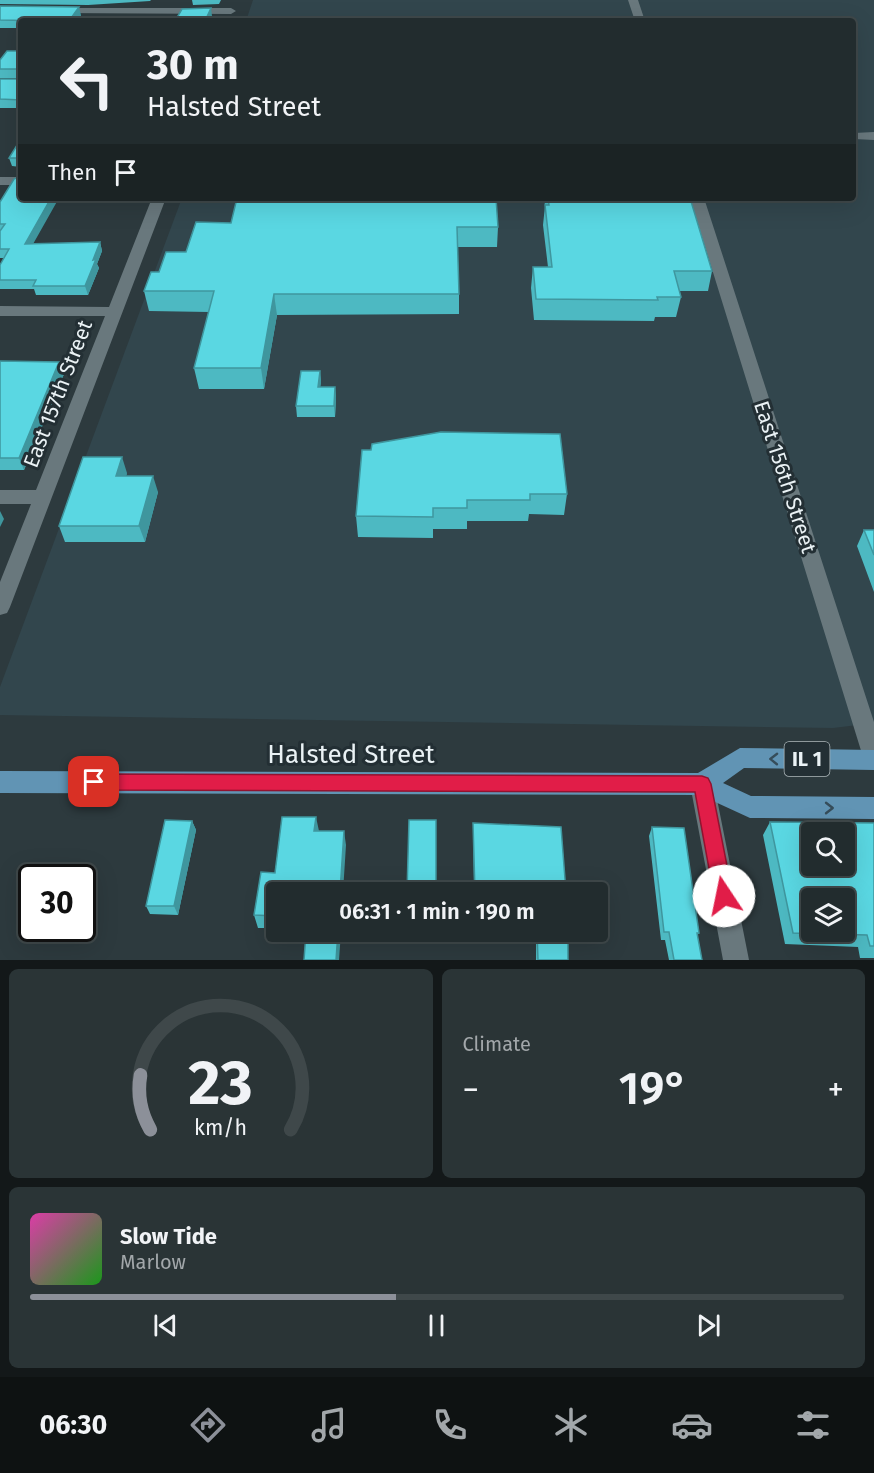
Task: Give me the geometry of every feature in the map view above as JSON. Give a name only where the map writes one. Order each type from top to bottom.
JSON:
[{"type":"main road","name":"IL 1","points":[[702,784],[740,758],[874,758]]},
{"type":"main road","name":"Halsted Street","points":[[0,782],[702,784],[750,807],[874,808]]},
{"type":"street","points":[[229,18],[236,0]]},
{"type":"street","points":[[633,0],[639,18]]},
{"type":"street","points":[[46,10],[231,10]]},
{"type":"street","points":[[856,136],[874,136]]},
{"type":"street","points":[[0,181],[18,181]]},
{"type":"street","name":"East 157th Street","points":[[0,607],[158,201]]},
{"type":"street","name":"East 156th Street","points":[[698,201],[874,758]]},
{"type":"street","points":[[0,311],[114,312]]},
{"type":"street","points":[[0,496],[42,497]]},
{"type":"street","points":[[702,784],[736,960]]},
{"type":"shaded area","points":[[253,0],[874,0],[874,723],[833,728],[0,715],[0,687],[181,201],[856,201],[856,18],[247,18]]},
{"type":"building","points":[[0,6],[79,7],[71,18],[0,20]]},
{"type":"building","points":[[211,8],[206,18],[177,18],[182,9]]},
{"type":"building","points":[[7,51],[18,51],[18,69],[0,69],[0,60]]},
{"type":"building","points":[[0,79],[18,79],[18,100],[0,99]]},
{"type":"building","points":[[18,144],[18,158],[9,158]]},
{"type":"building","points":[[18,177],[18,201],[49,201],[25,244],[100,242],[85,286],[33,286],[36,280],[0,280],[0,265],[9,249],[0,249],[0,231],[5,224],[0,224],[0,202],[14,179]]},
{"type":"building","points":[[236,201],[496,201],[498,227],[457,227],[459,294],[274,294],[261,368],[194,368],[214,291],[144,291],[151,272],[159,272],[166,252],[186,252],[196,222],[231,223]]},
{"type":"building","points":[[548,201],[691,201],[712,271],[674,271],[681,297],[657,297],[658,300],[536,299],[533,267],[552,267],[545,205],[549,205]]},
{"type":"building","points":[[0,361],[59,362],[19,458],[0,458]]},
{"type":"building","points":[[301,371],[320,371],[318,387],[335,387],[334,406],[296,406]]},
{"type":"building","points":[[441,432],[560,434],[567,494],[530,494],[530,500],[467,500],[467,508],[433,508],[433,517],[356,516],[362,450],[371,450],[372,444]]},
{"type":"building","points":[[83,457],[122,457],[116,476],[153,476],[139,526],[59,526]]},
{"type":"building","points":[[864,530],[874,530],[874,555]]},
{"type":"building","points":[[282,817],[316,817],[314,831],[344,831],[341,882],[266,882],[266,916],[254,915],[261,872],[275,873]]},
{"type":"building","points":[[165,820],[192,821],[174,906],[146,906]]},
{"type":"building","points":[[409,820],[436,820],[436,882],[407,882]]},
{"type":"building","points":[[770,822],[801,822],[801,876],[855,876],[855,823],[874,823],[874,946],[870,946],[867,935],[855,935],[855,888],[801,888],[801,933],[793,933]]},
{"type":"building","points":[[473,823],[561,827],[565,882],[475,882]]},
{"type":"building","points":[[652,827],[684,828],[702,960],[674,960],[669,932],[664,932]]},
{"type":"building","points":[[305,942],[337,942],[336,960],[304,960]]},
{"type":"building","points":[[537,942],[568,942],[568,960],[538,960]]},
{"type":"route","points":[[94,782],[702,784],[724,896]]}]
